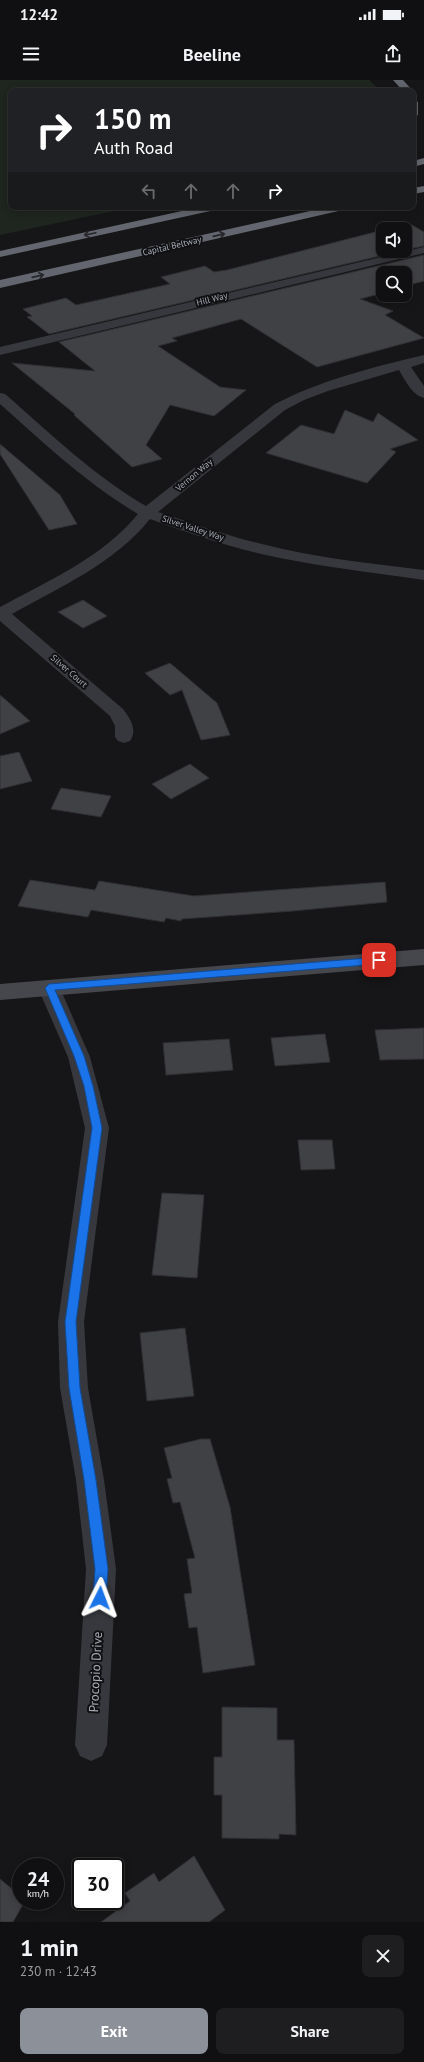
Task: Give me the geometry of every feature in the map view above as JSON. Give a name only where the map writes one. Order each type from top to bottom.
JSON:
[{"type":"highway","points":[[398,80],[405,88]]},
{"type":"highway","points":[[128,226],[189,210]]},
{"type":"highway","points":[[0,254],[201,210]]},
{"type":"highway","name":"Capital Beltway","points":[[0,284],[330,210]]},
{"type":"main road","points":[[0,992],[424,957]]},
{"type":"street","name":"Hill Way","points":[[0,351],[424,250]]},
{"type":"street","name":"Vernon Way","points":[[0,614],[81,569],[106,552],[133,530],[147,513],[280,407],[299,397],[323,388],[424,359]]},
{"type":"street","points":[[403,365],[412,381],[424,394]]},
{"type":"street","name":"Silver Valley Way","points":[[0,397],[78,465],[120,497],[147,513],[208,534],[261,549],[328,562],[424,575]]},
{"type":"street","name":"Silver Court","points":[[0,614],[117,712],[124,726],[124,737]]},
{"type":"street","name":"Procopio Drive","points":[[49,988],[79,1056],[88,1086],[97,1128],[71,1322],[74,1388],[90,1480],[101,1569],[91,1746]]},
{"type":"shaded area","points":[[0,80],[369,80],[378,88],[8,88],[8,210],[119,210],[0,235]]},
{"type":"building","points":[[412,225],[424,232],[424,246],[412,249]]},
{"type":"building","points":[[376,232],[376,257],[49,334],[27,317],[32,316],[23,309],[66,298],[76,305],[170,284],[161,277],[205,266],[214,272]]},
{"type":"building","points":[[424,255],[424,281],[412,284],[412,266],[378,266],[412,258]]},
{"type":"building","points":[[376,266],[376,295],[360,299],[393,311],[385,315],[424,338],[317,367],[241,319],[172,338],[177,341],[158,346],[220,387],[246,390],[214,416],[170,405],[146,445],[162,459],[132,467],[74,415],[75,414],[12,363],[95,371],[59,342]]},
{"type":"building","points":[[345,410],[373,422],[378,413],[418,440],[390,449],[396,452],[367,483],[266,453],[301,425],[334,434]]},
{"type":"building","points":[[0,444],[60,495],[77,524],[49,530],[0,454]]},
{"type":"building","points":[[83,600],[107,616],[83,628],[58,612]]},
{"type":"building","points":[[170,663],[217,703],[230,735],[201,740],[182,690],[170,695],[145,673]]},
{"type":"building","points":[[0,695],[30,721],[0,734]]},
{"type":"building","points":[[19,752],[32,781],[0,789],[0,756]]},
{"type":"building","points":[[190,764],[209,778],[171,799],[152,784]]},
{"type":"building","points":[[61,788],[111,796],[101,817],[51,809]]},
{"type":"building","points":[[30,880],[95,890],[99,881],[194,896],[385,882],[387,902],[293,911],[182,919],[181,921],[166,918],[164,922],[91,910],[88,917],[18,906]]},
{"type":"building","points":[[424,1028],[424,1059],[380,1060],[375,1030]]},
{"type":"building","points":[[325,1034],[330,1062],[275,1066],[271,1038]]},
{"type":"building","points":[[229,1039],[233,1070],[166,1075],[163,1043]]},
{"type":"building","points":[[298,1140],[332,1140],[335,1169],[301,1170]]},
{"type":"building","points":[[162,1193],[204,1195],[197,1278],[152,1275]]},
{"type":"building","points":[[185,1328],[194,1396],[147,1401],[140,1333]]},
{"type":"building","points":[[201,1439],[210,1439],[230,1507],[255,1665],[203,1673],[197,1627],[189,1628],[184,1594],[192,1593],[187,1559],[195,1558],[180,1502],[173,1503],[167,1479],[172,1478],[164,1448]]},
{"type":"building","points":[[222,1707],[277,1708],[277,1740],[294,1740],[296,1835],[279,1834],[279,1839],[222,1838],[222,1795],[214,1795],[214,1757],[222,1757]]},
{"type":"building","points":[[194,1856],[225,1910],[209,1922],[101,1922],[118,1910],[124,1910],[124,1905],[130,1901],[125,1893],[154,1873],[159,1882]]},
{"type":"building","points":[[0,1879],[12,1889],[12,1910],[20,1910],[13,1922],[0,1922]]},
{"type":"route","points":[[100,1598],[101,1569],[90,1480],[74,1388],[71,1322],[97,1128],[88,1086],[79,1056],[49,988],[379,960]]}]
